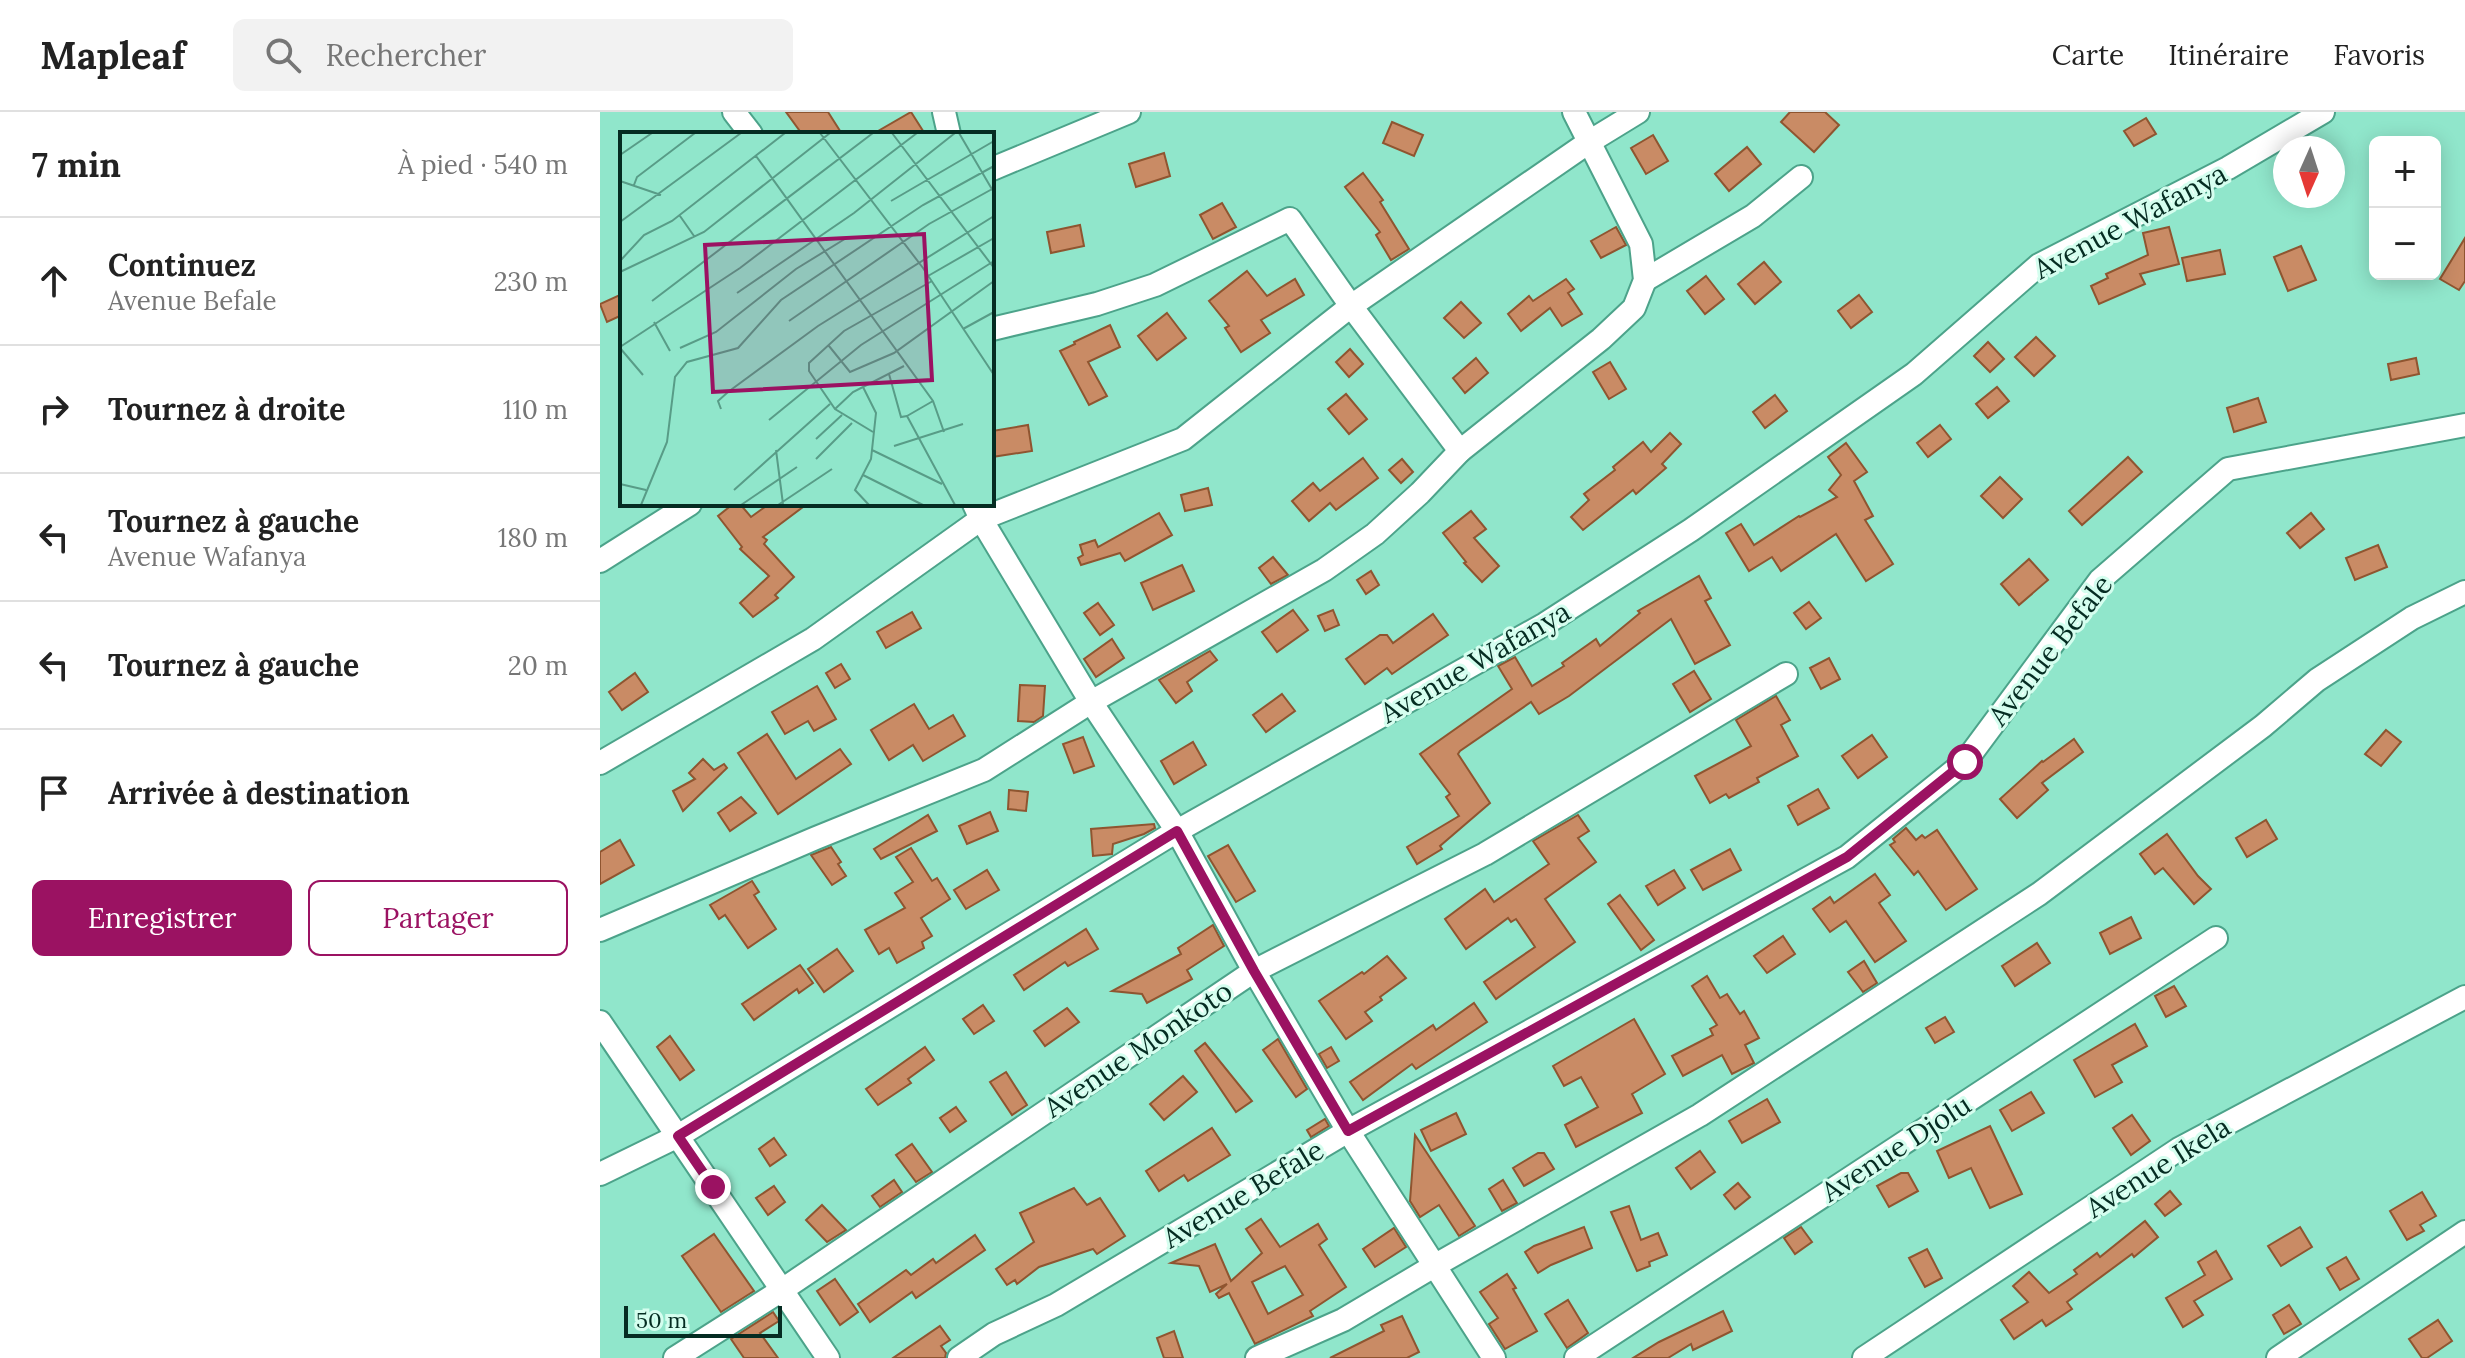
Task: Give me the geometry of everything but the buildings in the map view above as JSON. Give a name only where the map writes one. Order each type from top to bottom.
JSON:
[{"type":"street","points":[[734,112],[749,132]]},
{"type":"street","points":[[944,112],[949,132]]},
{"type":"street","points":[[994,168],[1129,112]]},
{"type":"street","points":[[600,930],[984,770],[1091,702],[1324,570],[1375,534],[1460,451],[1601,339],[1634,308],[1645,280],[1641,244],[1574,112]]},
{"type":"street","points":[[994,506],[1183,439],[1351,306],[1589,142],[1638,112]]},
{"type":"street","name":"Avenue Wafanya","points":[[600,1174],[678,1136],[1177,831],[1545,624],[1691,530],[1914,374],[2039,265],[2228,168],[2323,112]]},
{"type":"street","points":[[1645,280],[1753,216],[1801,177]]},
{"type":"street","points":[[994,329],[1097,304],[1155,285],[1290,219],[1460,451]]},
{"type":"street","name":"Avenue Befale","points":[[959,1358],[994,1334],[1056,1305],[1348,1131],[1847,857],[1965,762],[2100,580],[2228,469],[2465,425]]},
{"type":"street","points":[[600,561],[687,506]]},
{"type":"street","points":[[600,763],[813,639],[977,512],[1091,702],[1177,831],[1254,971],[1348,1131],[1494,1358]]},
{"type":"street","points":[[1257,1358],[1343,1320],[1700,1115],[2039,894],[2263,726],[2317,680],[2412,618],[2465,592]]},
{"type":"street","name":"Avenue Monkoto","points":[[675,1358],[782,1290],[1254,971],[1485,854],[1786,674]]},
{"type":"street","name":"Avenue Djolu","points":[[1576,1358],[2216,938]]},
{"type":"street","name":"Avenue Ikela","points":[[1864,1358],[2179,1149],[2465,997]]},
{"type":"street","points":[[600,1022],[828,1358]]},
{"type":"street","points":[[2278,1358],[2465,1232]]},
{"type":"route","points":[[713,1187],[678,1136],[1177,831],[1254,971],[1348,1131],[1847,857],[1965,762]]}]
